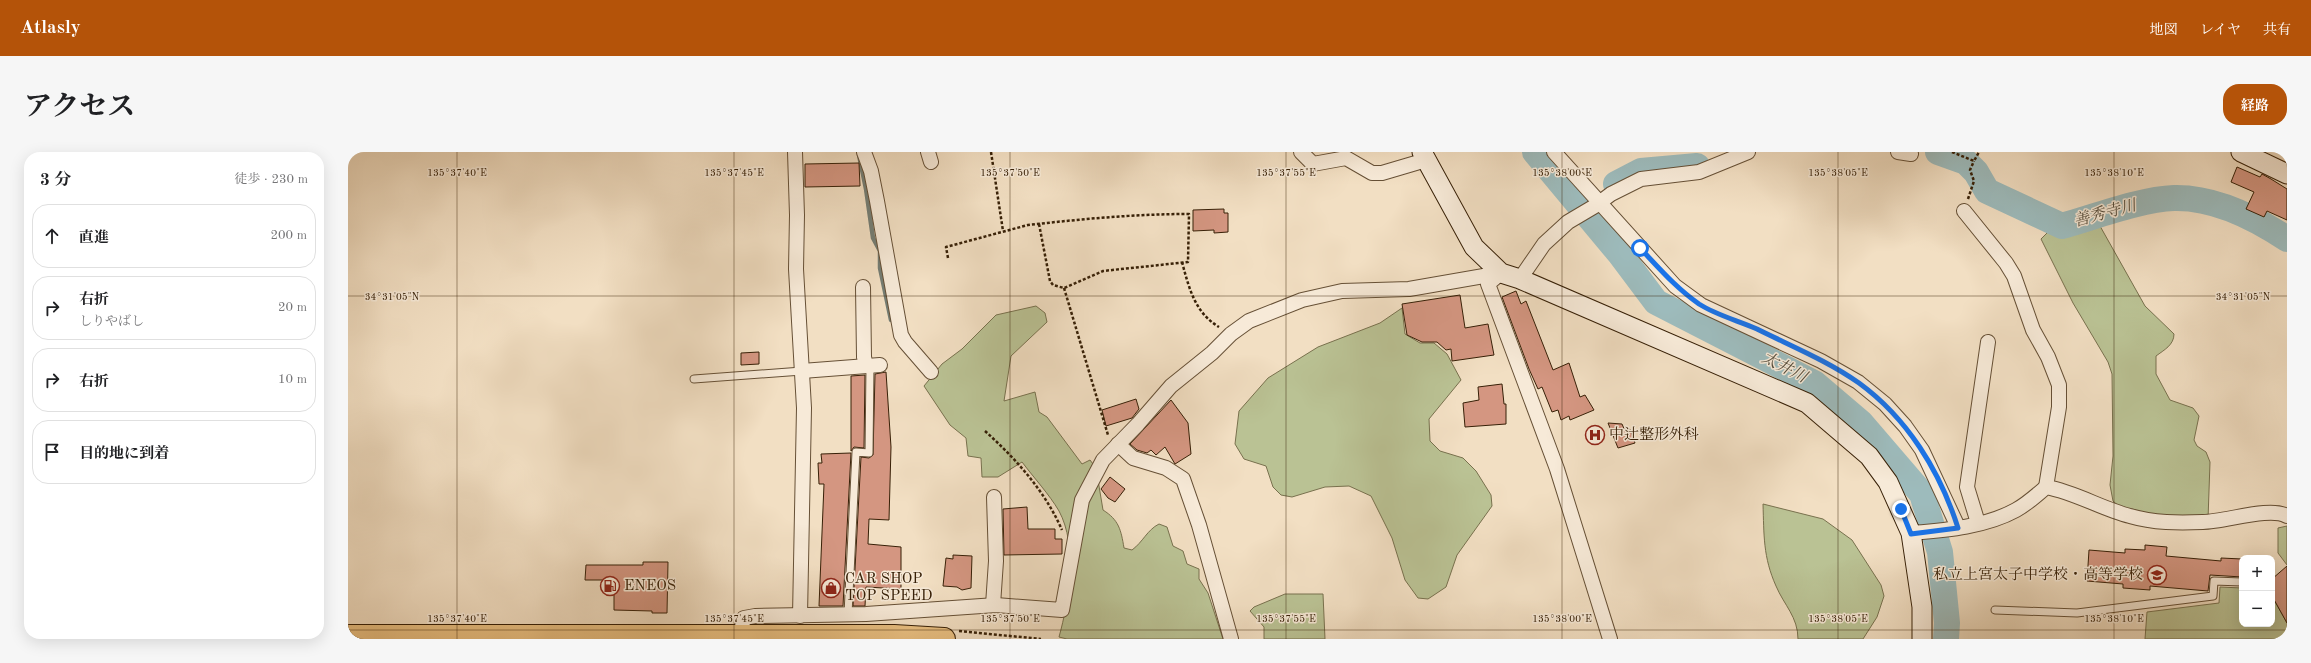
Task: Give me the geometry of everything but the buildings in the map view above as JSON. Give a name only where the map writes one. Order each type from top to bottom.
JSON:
[{"type":"main road","points":[[348,636],[894,636],[944,639]]},
{"type":"street","points":[[795,152],[797,215],[796,269],[802,371],[804,457],[800,616]]},
{"type":"street","points":[[864,152],[876,194],[902,335],[905,342],[931,372]]},
{"type":"street","points":[[1301,152],[1313,164],[1346,158],[1372,173],[1382,173],[1424,156],[1474,247],[1501,273],[1520,279],[1807,403],[1869,456],[1888,482],[1914,533],[1922,606],[1922,639]]},
{"type":"street","points":[[1554,152],[1597,204],[1675,286],[1701,305],[1809,354],[1858,382],[1884,404],[1905,426],[1922,450],[1956,528]]},
{"type":"street","points":[[1520,279],[1544,244],[1568,222],[1610,194],[1641,179],[1699,172],[1748,152]]},
{"type":"street","points":[[2241,152],[2287,174]]},
{"type":"street","points":[[1914,533],[1956,528],[1978,523],[2016,510],[2046,487],[2059,407],[2059,385],[2048,357],[2033,330],[2014,276],[2006,263],[1964,211]]},
{"type":"street","points":[[740,637],[744,618],[755,616],[848,614],[993,605],[1062,610],[1082,500],[1103,460],[1171,386],[1212,353],[1231,334],[1250,321],[1302,300],[1342,291],[1409,289],[1501,273]]},
{"type":"street","points":[[1501,273],[1488,284],[1557,469],[1610,639]]},
{"type":"street","points":[[863,287],[864,357],[872,365]]},
{"type":"street","points":[[1978,523],[1967,487],[1988,342]]},
{"type":"street","points":[[802,371],[872,365]]},
{"type":"street","points":[[1118,444],[1133,458],[1166,468],[1183,479],[1199,525],[1231,639]]},
{"type":"street","points":[[2046,487],[2130,516],[2166,523],[2215,522],[2261,512],[2282,513],[2287,516]]},
{"type":"street","points":[[993,605],[996,561],[994,497]]},
{"type":"lane","points":[[848,614],[856,452],[870,453],[872,365]]},
{"type":"lane","points":[[694,379],[802,371]]},
{"type":"lane","points":[[1995,610],[2077,613],[2213,596],[2214,581],[2239,582]]},
{"type":"path","points":[[991,152],[1003,231]]},
{"type":"path","points":[[1952,152],[1974,162]]},
{"type":"path","points":[[1964,211],[1974,181],[1970,170],[1980,152]]},
{"type":"path","points":[[948,258],[946,247],[1003,231],[1039,224],[1147,214],[1189,214],[1188,262],[1103,271],[1064,288],[1053,285],[1050,281],[1039,224]]},
{"type":"path","points":[[1182,262],[1193,298],[1203,314],[1208,320],[1231,334]]},
{"type":"path","points":[[1064,288],[1101,417],[1108,436],[1118,444]]},
{"type":"path","points":[[985,431],[1021,466],[1045,498],[1053,510],[1072,550]]},
{"type":"green space","points":[[2077,225],[2100,226],[2145,306],[2174,334],[2174,338],[2170,344],[2156,356],[2156,374],[2170,400],[2193,408],[2199,416],[2194,440],[2197,446],[2206,452],[2210,462],[2208,520],[2205,525],[2122,509],[2113,501],[2110,485],[2113,456],[2112,374],[2108,362],[2073,303],[2041,239],[2049,231]]},
{"type":"green space","points":[[1036,306],[1045,313],[1047,322],[1011,356],[1004,401],[1035,392],[1039,412],[1047,417],[1082,464],[1090,460],[1096,468],[1103,510],[1116,522],[1122,536],[1124,548],[1132,550],[1151,529],[1159,524],[1167,527],[1173,546],[1183,551],[1187,564],[1199,569],[1199,579],[1208,593],[1223,639],[1067,639],[1059,637],[1066,607],[1070,574],[1070,557],[1065,525],[1059,511],[1022,462],[998,477],[982,477],[981,458],[968,456],[966,438],[950,425],[924,386],[942,364],[962,349],[996,315]]},
{"type":"green space","points":[[1402,308],[1405,334],[1420,343],[1434,343],[1447,354],[1461,380],[1429,419],[1430,441],[1440,451],[1463,458],[1476,471],[1491,495],[1492,506],[1457,555],[1446,587],[1428,599],[1418,598],[1405,580],[1392,538],[1371,496],[1349,486],[1325,487],[1292,497],[1281,495],[1273,487],[1266,466],[1244,459],[1235,444],[1239,411],[1268,378],[1318,347],[1380,323]]},
{"type":"green space","points":[[1763,504],[1823,519],[1852,540],[1881,585],[1884,596],[1877,617],[1863,639],[1798,639],[1796,624],[1779,593],[1766,555]]},
{"type":"green space","points":[[2287,526],[2287,565],[2278,553],[2278,528]]},
{"type":"green space","points":[[2220,587],[2239,588],[2239,627],[2275,627],[2275,601],[2287,623],[2287,639],[2145,639],[2147,612],[2219,603]]},
{"type":"green space","points":[[1285,594],[1323,594],[1325,639],[1264,639],[1264,627],[1250,611],[1254,607]]},
{"type":"waterway","name":"太井川","points":[[1535,152],[1620,254],[1656,302],[1814,383],[1861,423],[1922,494],[1940,552],[1947,623],[1946,639]]},
{"type":"waterway","name":"善秀寺川","points":[[1938,152],[1966,162],[1976,172],[1987,191],[2062,226],[2118,209],[2161,199],[2174,198],[2204,201],[2234,210],[2261,223],[2287,239]]},
{"type":"waterway","points":[[859,155],[866,189],[873,238],[880,251],[880,268],[891,320]]},
{"type":"waterway","name":"善秀寺川","points":[[1616,184],[1641,171],[1697,166]]},
{"type":"place","name":"中辻整形外科","points":[[1595,435]]},
{"type":"place","name":"私立上宮太子中学校・高等学校","points":[[2157,575]]},
{"type":"place","name":"ENEOS","points":[[610,586]]},
{"type":"place","name":"CAR SHOP TOP SPEED","points":[[831,588]]},
{"type":"route","points":[[1640,248],[1675,286],[1701,305],[1809,354],[1858,382],[1884,404],[1905,426],[1922,450],[1940,485],[1958,528],[1911,534],[1901,509]]}]
